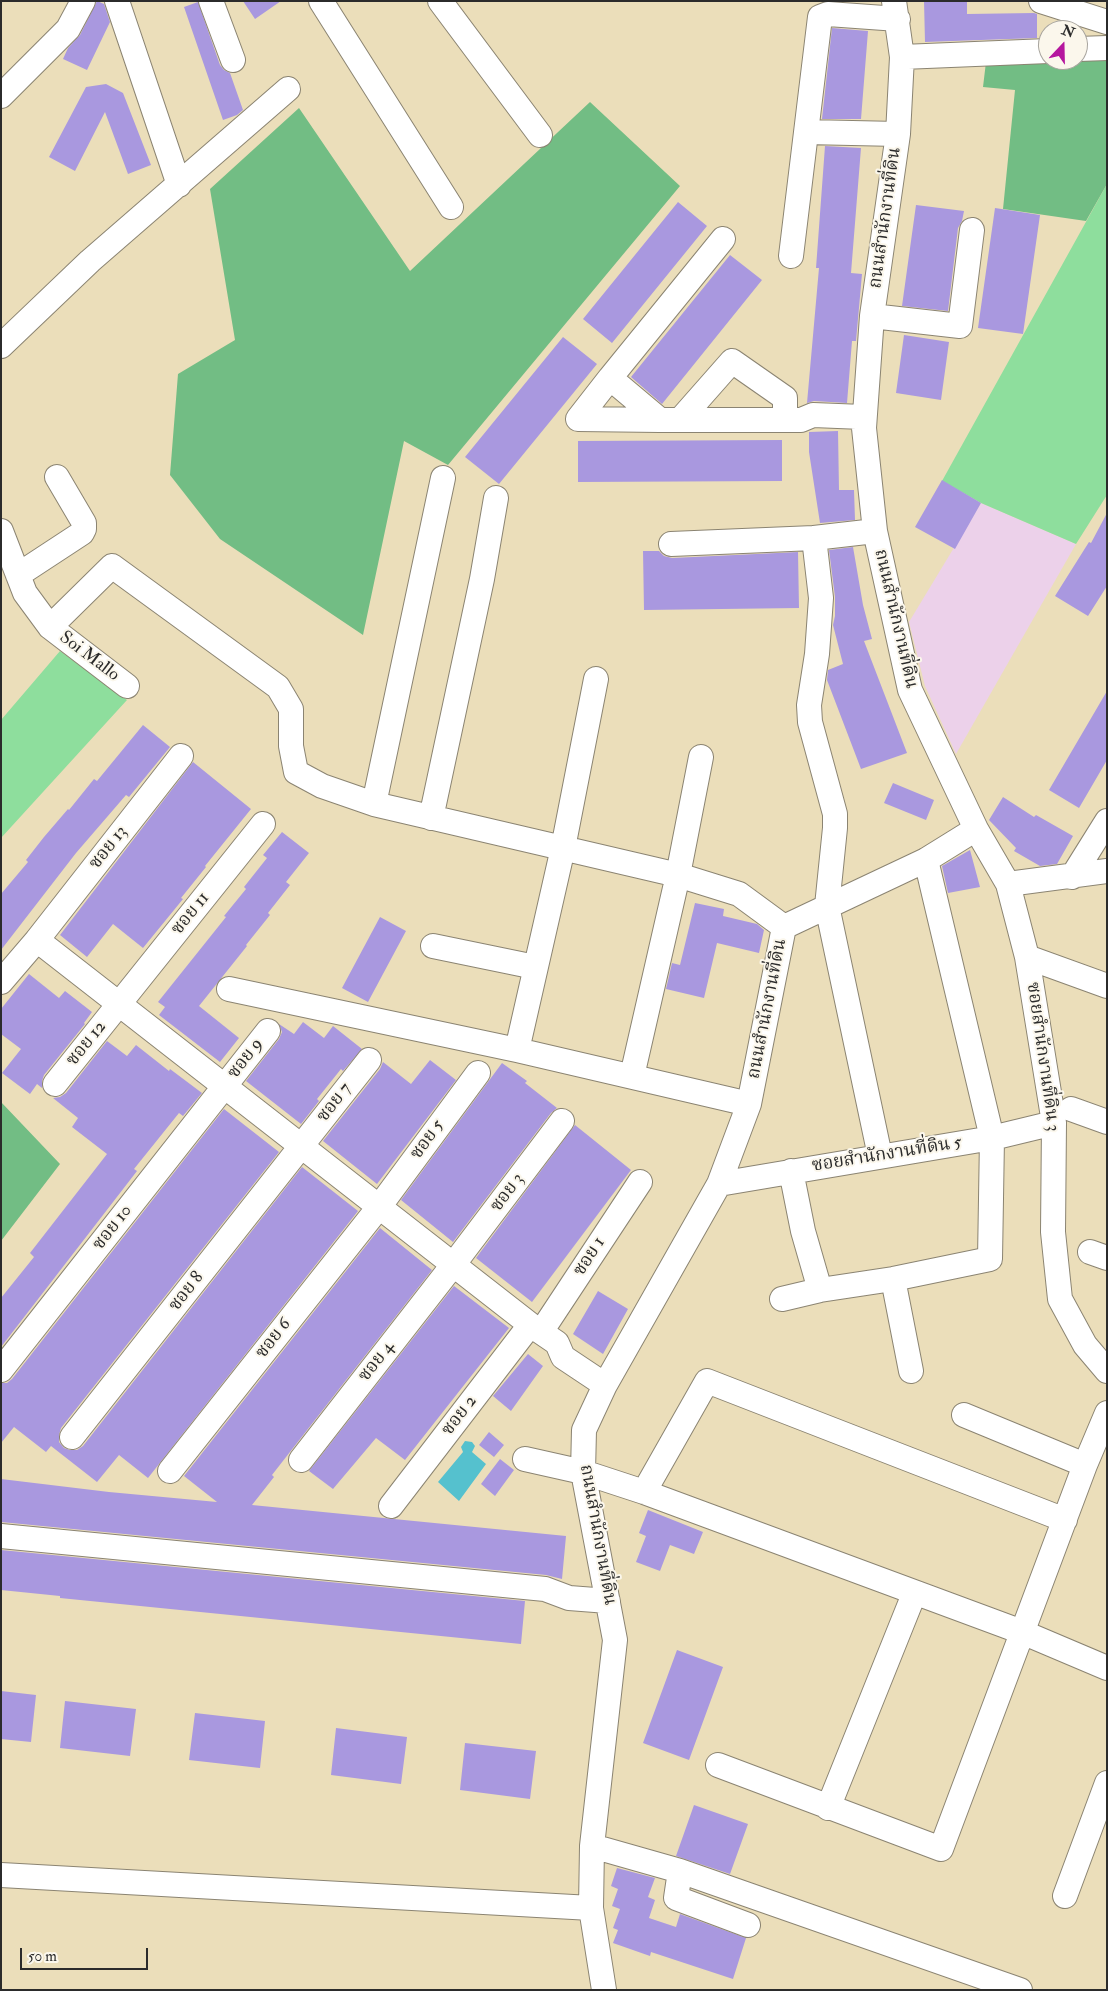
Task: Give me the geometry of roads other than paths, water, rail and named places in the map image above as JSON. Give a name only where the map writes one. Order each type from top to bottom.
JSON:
[{"type":"street","points":[[1,96],[68,30],[83,1]]},
{"type":"street","points":[[117,1],[179,186]]},
{"type":"street","points":[[211,1],[233,60]]},
{"type":"street","points":[[321,1],[451,207]]},
{"type":"street","points":[[440,1],[540,135]]},
{"type":"street","points":[[1041,1],[1107,22]]},
{"type":"street","points":[[791,256],[820,17],[828,14],[896,10]]},
{"type":"street","name":"ถนนสำนักงานที่ดิน","points":[[604,1990],[591,1908],[592,1846],[615,1640],[583,1472],[584,1430],[609,1378],[719,1184],[749,1104],[784,927],[926,860],[976,829],[910,690],[886,590],[875,531],[864,422],[872,316],[898,134],[902,57],[896,10]]},
{"type":"street","points":[[1088,49],[1107,48]]},
{"type":"street","points":[[902,57],[1038,50]]},
{"type":"street","points":[[1,346],[90,261],[179,186],[288,89]]},
{"type":"street","points":[[806,132],[898,134]]},
{"type":"street","points":[[872,316],[960,326],[972,230]]},
{"type":"street","points":[[723,239],[578,419],[793,420],[813,415],[864,422]]},
{"type":"street","points":[[670,420],[732,361],[784,398],[793,420]]},
{"type":"street","points":[[610,378],[670,420]]},
{"type":"street","points":[[18,575],[84,529],[84,523],[57,476]]},
{"type":"street","points":[[374,804],[443,478]]},
{"type":"street","points":[[431,818],[482,579],[496,498]]},
{"type":"street","name":"Soi Mallo","points":[[1,531],[25,593],[50,627],[127,686]]},
{"type":"street","points":[[671,544],[814,538],[875,531]]},
{"type":"street","points":[[814,538],[821,598],[809,705],[810,722],[835,814],[836,828],[827,906],[880,1156]]},
{"type":"street","points":[[50,627],[112,566],[278,687],[291,709],[291,746],[296,772],[322,786],[374,804],[678,875],[740,894],[784,927]]},
{"type":"street","points":[[517,1050],[563,848],[596,679]]},
{"type":"street","name":"ซอย 13","points":[[1,982],[37,940],[181,756]]},
{"type":"street","points":[[632,1076],[678,875],[701,757]]},
{"type":"street","points":[[1072,876],[1107,821]]},
{"type":"street","name":"ซอย 11","points":[[119,1004],[263,824]]},
{"type":"street","name":"ซอยสำนักงานที่ดิน 3","points":[[976,829],[1008,884],[1027,957],[1063,1116],[1053,1232],[1060,1300],[1085,1345],[1107,1371]]},
{"type":"street","points":[[782,1299],[820,1290],[893,1279],[990,1259],[992,1138],[926,860]]},
{"type":"street","points":[[1008,884],[1107,871]]},
{"type":"street","points":[[37,940],[543,1334],[572,1344],[609,1378]]},
{"type":"street","points":[[433,946],[535,967]]},
{"type":"street","points":[[1027,957],[1107,986]]},
{"type":"street","points":[[229,990],[517,1050],[749,1104]]},
{"type":"street","name":"ซอย 12","points":[[55,1084],[119,1004]]},
{"type":"street","name":"ซอย 9","points":[[225,1086],[268,1031]]},
{"type":"street","name":"ซอย 7","points":[[302,1146],[369,1060]]},
{"type":"street","name":"ซอย 5","points":[[379,1207],[478,1073]]},
{"type":"street","name":"ซอย 10","points":[[1,1370],[225,1086]]},
{"type":"street","points":[[1063,1116],[1107,1122]]},
{"type":"street","name":"ซอยสำนักงานที่ดิน 5","points":[[719,1184],[992,1138],[1063,1116]]},
{"type":"street","name":"ซอย 3","points":[[453,1265],[562,1121]]},
{"type":"street","name":"ซอย 8","points":[[72,1437],[302,1146]]},
{"type":"street","points":[[791,1171],[804,1231],[820,1290]]},
{"type":"street","name":"ซอย 1","points":[[543,1334],[640,1182]]},
{"type":"street","name":"ซอย 6","points":[[170,1471],[379,1207]]},
{"type":"street","name":"ซอย 4","points":[[301,1460],[453,1265]]},
{"type":"street","points":[[893,1279],[911,1370]]},
{"type":"street","name":"ซอย 2","points":[[391,1506],[543,1334]]},
{"type":"street","points":[[644,1492],[707,1381],[1065,1520]]},
{"type":"street","points":[[718,1765],[828,1808],[941,1848],[1085,1465],[1107,1413]]},
{"type":"street","points":[[964,1415],[1085,1465]]},
{"type":"street","points":[[525,1459],[583,1472],[644,1492],[914,1594],[1022,1632],[1107,1668]]},
{"type":"street","points":[[1,1536],[545,1588],[570,1583],[607,1593]]},
{"type":"street","points":[[828,1808],[914,1594]]},
{"type":"street","points":[[1065,1896],[1107,1783]]},
{"type":"street","points":[[592,1846],[680,1871],[1020,1990]]},
{"type":"street","points":[[680,1871],[676,1898],[748,1925]]},
{"type":"street","points":[[1,1875],[591,1908]]},
{"type":"water","points":[[465,1441],[472,1442],[475,1446],[472,1452],[486,1464],[459,1501],[438,1482],[463,1452],[461,1447]]}]
